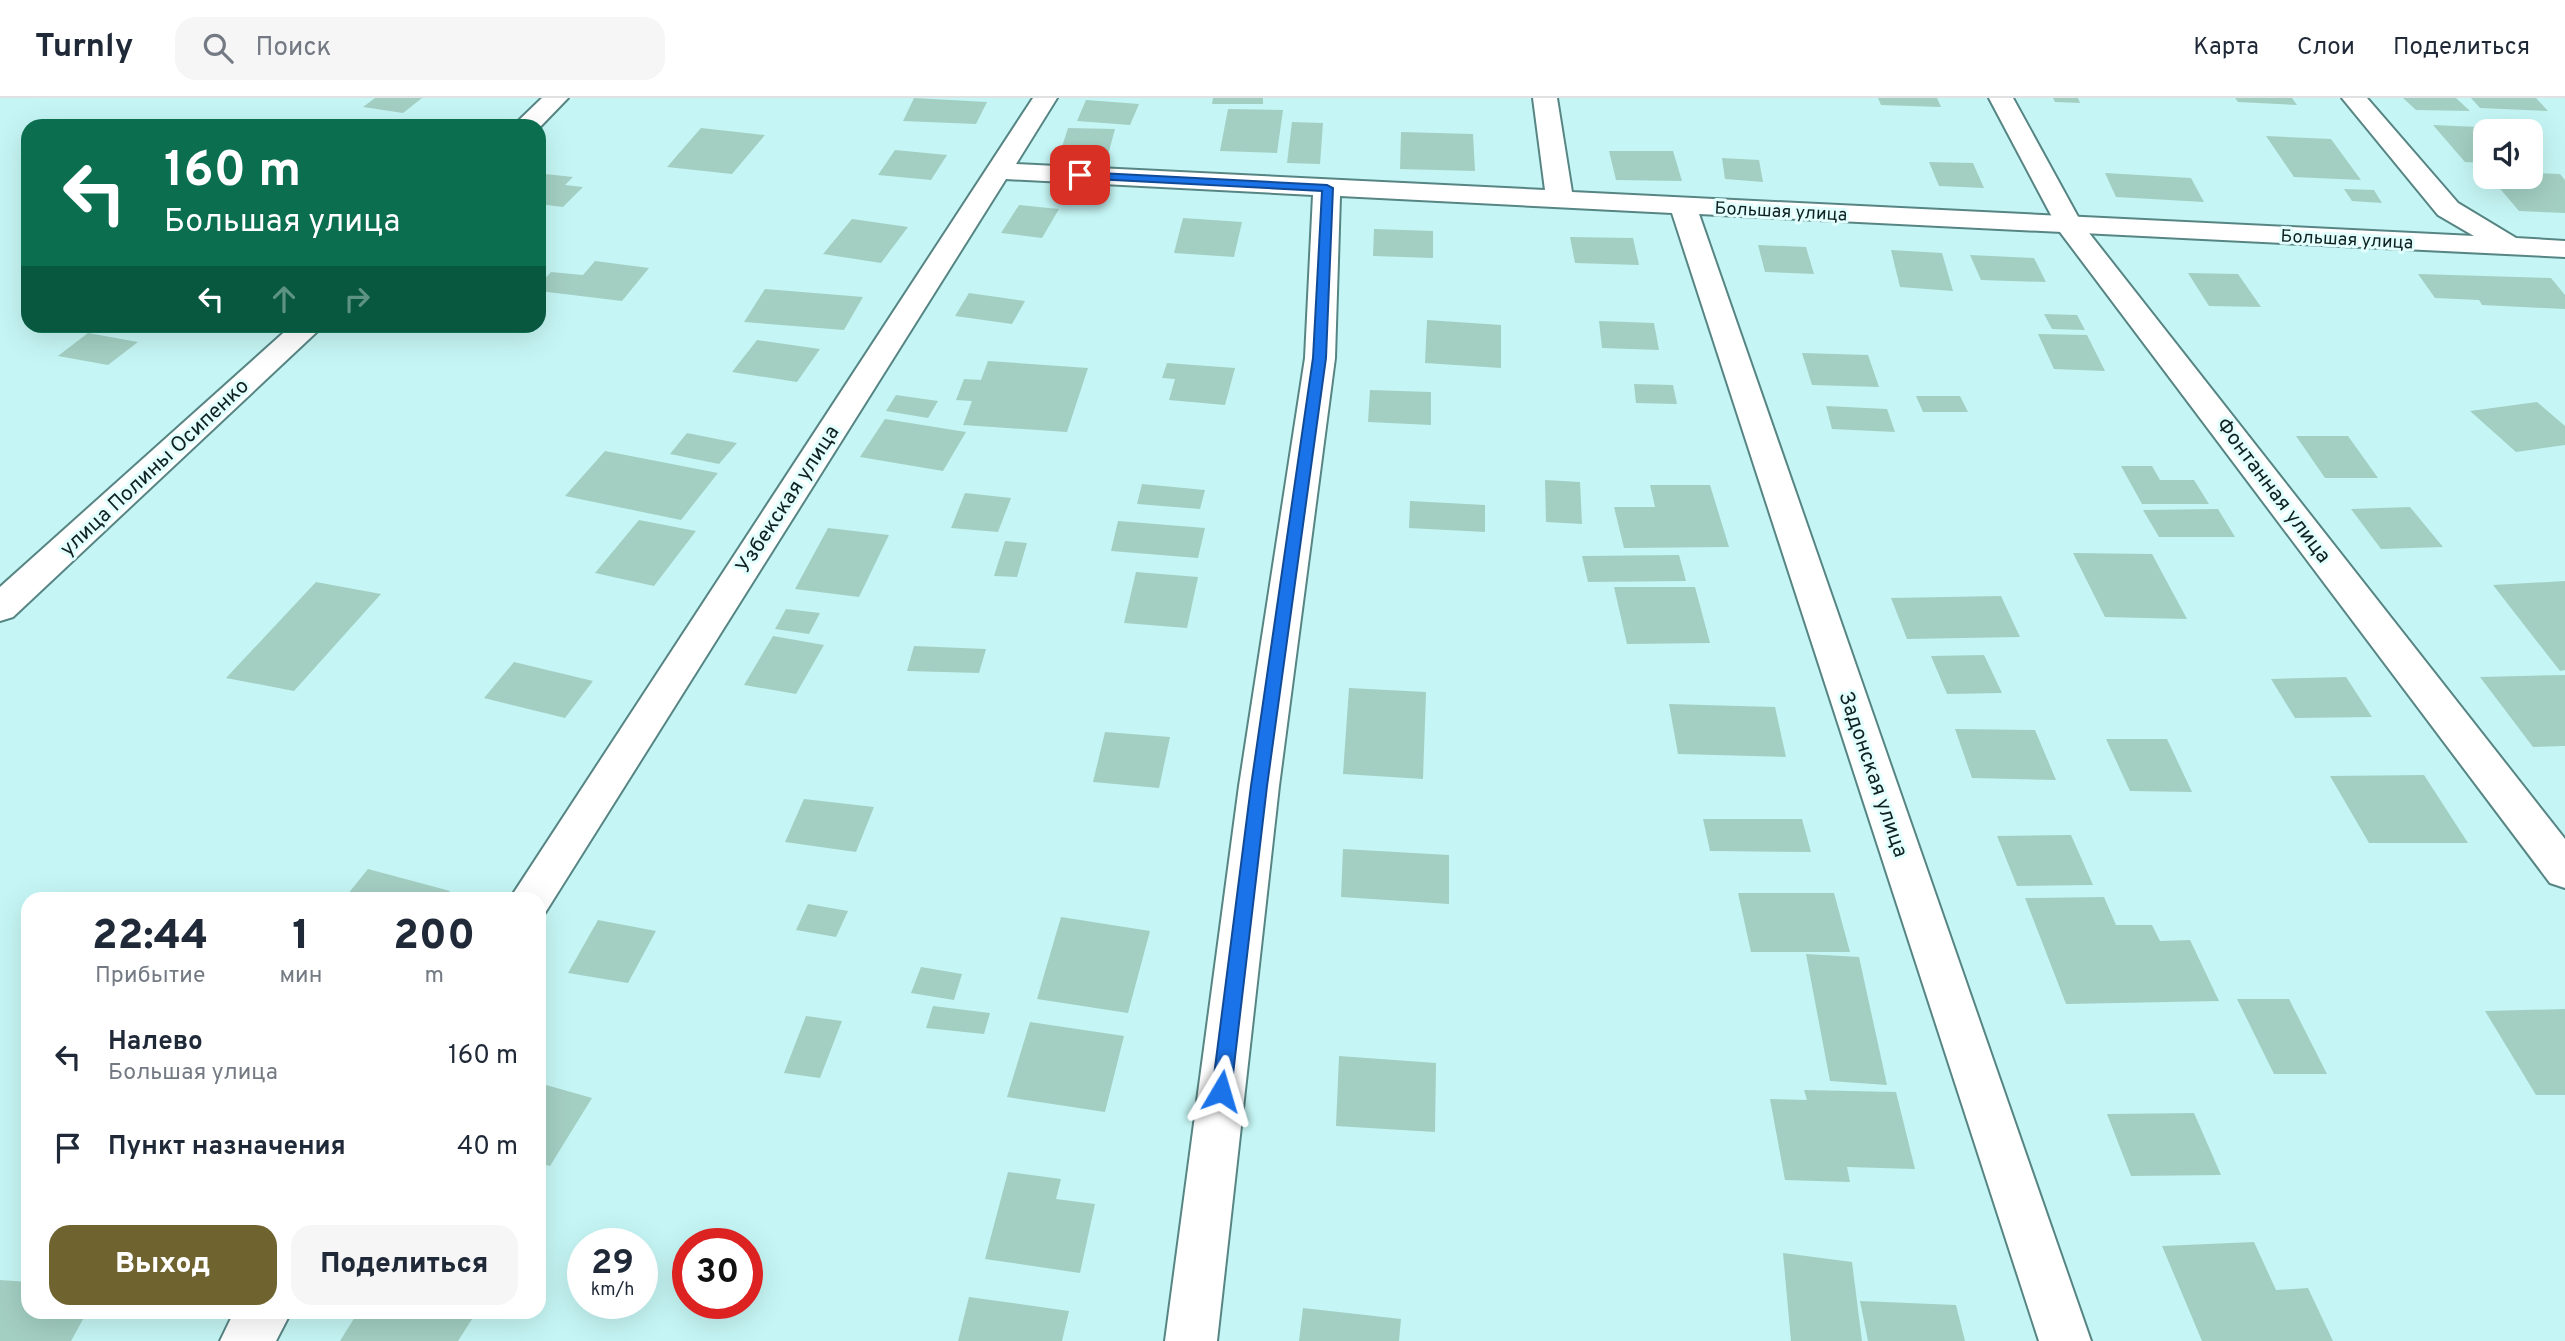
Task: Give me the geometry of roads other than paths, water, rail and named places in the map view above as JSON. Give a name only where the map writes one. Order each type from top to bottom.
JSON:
[{"type":"street","points":[[534,119],[556,98]]},
{"type":"street","name":"Узбекская улица","points":[[535,892],[1045,98]]},
{"type":"street","points":[[1545,98],[1559,197]]},
{"type":"street","name":"Фонтанная улица","points":[[2001,98],[2070,226],[2565,870]]},
{"type":"street","points":[[2354,98],[2448,209],[2512,247],[2565,269]]},
{"type":"street","name":"Большая улица","points":[[998,171],[2565,249]]},
{"type":"street","points":[[1191,1341],[1259,786],[1320,358],[1327,188]]},
{"type":"street","name":"Задонская улица","points":[[1683,206],[2065,1341]]},
{"type":"street","name":"улица Полины Осипенко","points":[[0,608],[300,333]]},
{"type":"street","points":[[246,1341],[260,1319]]}]
